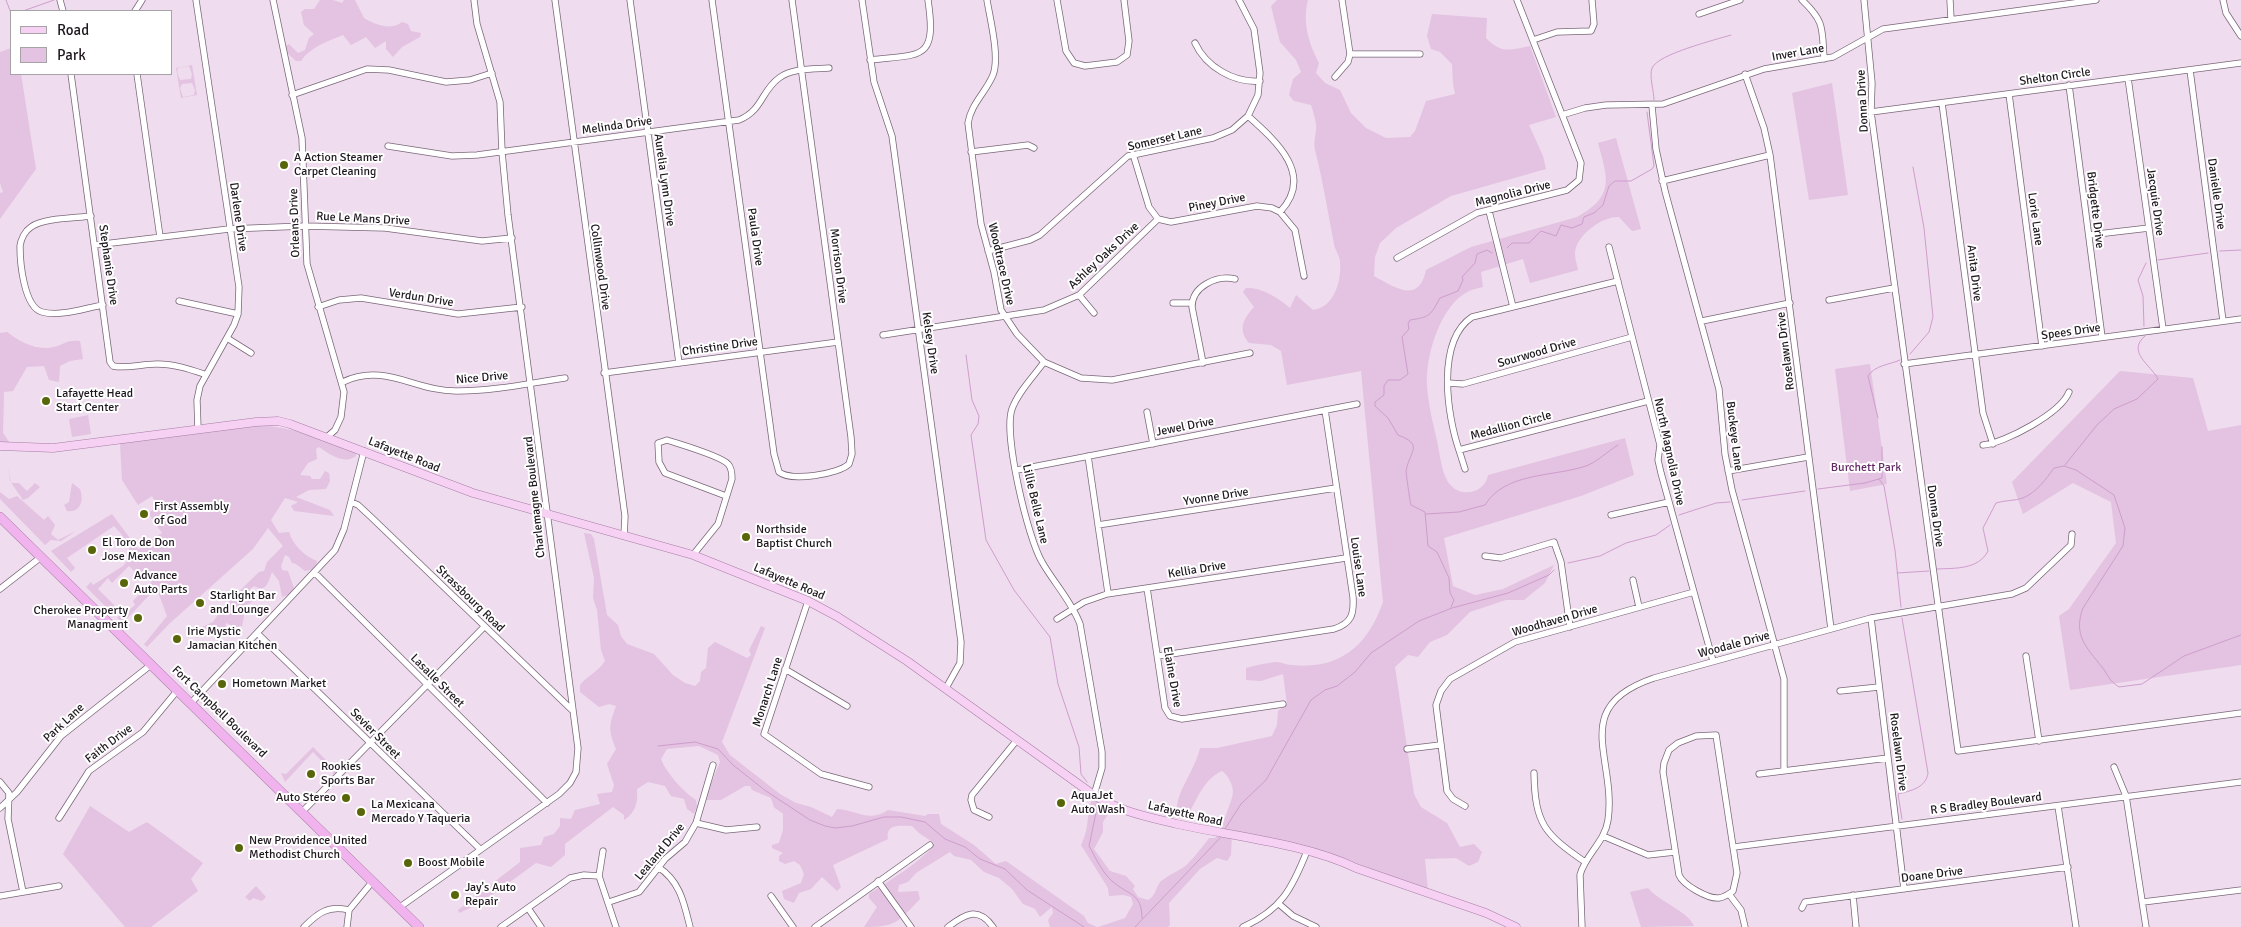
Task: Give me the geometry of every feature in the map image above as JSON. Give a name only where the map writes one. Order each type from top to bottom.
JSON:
[{"type":"highway","name":"Fort Campbell Boulevard","points":[[0,517],[419,927]]},
{"type":"main road","name":"Lafayette Road","points":[[0,446],[53,448],[198,429],[278,421],[328,437],[471,492],[548,516],[693,555],[808,601],[838,617],[946,688],[1094,795],[1135,814],[1229,836],[1307,851],[1342,861],[1356,868],[1486,913],[1513,926]]},
{"type":"street","name":"Darlene Drive","points":[[196,0],[239,287],[238,314],[227,338],[204,374],[197,400],[198,429]]},
{"type":"street","name":"Orleans Drive","points":[[273,0],[303,146],[304,226],[307,264],[318,307],[343,382],[344,403],[342,417],[328,437]]},
{"type":"street","name":"Charlemagne Boulevard","points":[[400,907],[547,803],[565,788],[576,772],[578,748],[552,562],[532,382],[512,238],[502,152],[500,102],[477,24],[474,0]]},
{"type":"street","name":"Collinwood Drive","points":[[555,0],[604,373],[625,516],[624,536]]},
{"type":"street","name":"Aurelia Lynn Drive","points":[[630,0],[679,364]]},
{"type":"street","name":"Paula Drive","points":[[712,0],[774,454],[778,469],[782,475]]},
{"type":"street","name":"Morrison Drive","points":[[782,475],[793,478],[841,470],[849,464],[852,454],[852,437],[792,0]]},
{"type":"street","name":"Kelsey Drive","points":[[862,0],[874,82],[892,136],[961,642],[960,663],[946,688]]},
{"type":"street","points":[[870,60],[919,53],[929,42],[932,28],[928,0]]},
{"type":"street","name":"Woodtrace Drive","points":[[987,0],[995,68],[991,79],[973,107],[968,123],[981,224],[1004,316],[1016,334],[1044,362],[1074,376],[1094,380],[1131,378],[1250,353]]},
{"type":"street","points":[[1058,0],[1066,54],[1074,63],[1085,66],[1117,62],[1127,55],[1130,41],[1124,0]]},
{"type":"street","points":[[1335,77],[1348,62],[1350,54],[1342,0]]},
{"type":"street","name":"Magnolia Drive","points":[[1396,258],[1471,216],[1562,192],[1573,187],[1581,174],[1581,163],[1517,0]]},
{"type":"street","points":[[1533,40],[1538,36],[1566,31],[1584,32],[1592,30],[1594,24],[1592,0]]},
{"type":"street","points":[[1699,14],[1740,0]]},
{"type":"street","points":[[1802,0],[1817,14],[1821,23],[1824,59]]},
{"type":"street","name":"Donna Drive","points":[[1864,0],[1872,83],[1871,112],[1958,751],[2241,713]]},
{"type":"street","points":[[1950,0],[1952,19]]},
{"type":"street","name":"Inver Lane","points":[[1562,115],[1585,108],[1606,105],[1652,106],[1670,102],[1745,74],[1776,66],[1824,59],[1841,53],[1883,28],[2096,0]]},
{"type":"street","points":[[2223,0],[2226,13],[2241,36]]},
{"type":"street","name":"Somerset Lane","points":[[988,251],[1030,240],[1040,235],[1120,161],[1133,154],[1214,138],[1232,130],[1248,116],[1258,95],[1260,81],[1254,29],[1240,1]]},
{"type":"street","points":[[1195,43],[1205,60],[1227,75],[1246,81],[1260,81]]},
{"type":"street","points":[[1350,54],[1420,54]]},
{"type":"street","name":"Shelton Circle","points":[[1871,112],[2241,63]]},
{"type":"street","name":"Melinda Drive","points":[[388,146],[452,156],[502,152],[728,120],[748,116],[756,110],[779,78],[802,70],[829,68]]},
{"type":"street","points":[[292,95],[367,70],[389,70],[446,82],[470,80],[492,73]]},
{"type":"street","name":"Danielle Drive","points":[[2190,70],[2223,321]]},
{"type":"street","name":"Roselawn Drive","points":[[1745,74],[1764,128],[1770,155],[1831,629]]},
{"type":"street","name":"Stephanie Drive","points":[[71,75],[94,245],[113,366],[121,368],[145,364],[168,364],[204,374]]},
{"type":"street","points":[[137,75],[160,237]]},
{"type":"street","name":"Jacquie Drive","points":[[2128,78],[2163,329]]},
{"type":"street","name":"Bridgette Drive","points":[[2069,85],[2102,337]]},
{"type":"street","name":"Lorie Lane","points":[[2009,94],[2042,346]]},
{"type":"street","name":"Anita Drive","points":[[1942,103],[1982,413],[1993,444]]},
{"type":"street","name":"Buckeye Lane","points":[[1652,106],[1656,149],[1662,181],[1702,321],[1719,389],[1728,471],[1785,685],[1784,771]]},
{"type":"street","points":[[1248,116],[1278,143],[1291,167],[1294,187],[1288,202],[1280,212],[1295,230],[1304,276]]},
{"type":"street","points":[[971,152],[1028,145],[1034,148]]},
{"type":"street","points":[[1133,154],[1149,207],[1158,219]]},
{"type":"street","points":[[1662,181],[1770,155]]},
{"type":"street","name":"Piney Drive","points":[[1158,219],[1171,222],[1257,206],[1280,212]]},
{"type":"street","points":[[1489,211],[1513,307]]},
{"type":"street","points":[[91,216],[39,222],[28,229],[20,246],[26,292],[31,304],[42,312],[58,313],[103,305]]},
{"type":"street","name":"Ashley Oaks Drive","points":[[883,335],[1044,310],[1079,295],[1158,219]]},
{"type":"street","name":"Rue Le Mans Drive","points":[[94,245],[229,229],[304,226],[385,228],[482,241],[512,238]]},
{"type":"street","points":[[2088,235],[2149,228]]},
{"type":"street","name":"North Magnolia Drive","points":[[1609,247],[1660,445],[1658,460],[1713,661]]},
{"type":"street","points":[[1203,363],[1192,303],[1198,291],[1210,281],[1224,277],[1235,278]]},
{"type":"street","name":"Medallion Circle","points":[[1618,281],[1472,317],[1465,322],[1452,350],[1448,383],[1448,407],[1459,450],[1648,401]]},
{"type":"street","points":[[1829,300],[1894,288]]},
{"type":"street","points":[[1079,295],[1094,313]]},
{"type":"street","name":"Verdun Drive","points":[[318,307],[339,300],[361,298],[458,314],[522,307]]},
{"type":"street","points":[[179,301],[238,314]]},
{"type":"street","points":[[1173,303],[1192,303]]},
{"type":"street","points":[[1702,321],[1790,303]]},
{"type":"street","name":"Spees Drive","points":[[1904,364],[2241,319]]},
{"type":"street","points":[[227,338],[251,353]]},
{"type":"street","name":"Sourwood Drive","points":[[1448,383],[1464,384],[1632,338]]},
{"type":"street","name":"Christine Drive","points":[[604,373],[838,342]]},
{"type":"street","name":"Lillie Belle Lane","points":[[1044,362],[1012,410],[1011,437],[1028,526],[1035,548],[1042,563],[1073,609],[1079,622],[1102,752],[1102,768],[1094,795]]},
{"type":"street","name":"Nice Drive","points":[[343,382],[364,374],[385,375],[431,388],[457,391],[565,378]]},
{"type":"street","points":[[1983,444],[1993,444],[2020,431],[2056,409],[2062,404],[2069,392]]},
{"type":"street","name":"Jewel Drive","points":[[1017,470],[1357,404]]},
{"type":"street","name":"Louise Lane","points":[[1158,656],[1344,626],[1350,620],[1354,610],[1324,410]]},
{"type":"street","points":[[1147,412],[1153,444]]},
{"type":"street","points":[[693,555],[714,531],[732,479],[727,463],[667,440],[658,443],[659,462],[665,473],[726,496]]},
{"type":"street","points":[[1459,450],[1465,469]]},
{"type":"street","points":[[190,703],[335,550],[351,502],[364,451]]},
{"type":"street","points":[[1088,456],[1108,594]]},
{"type":"street","points":[[1728,471],[1808,457]]},
{"type":"street","name":"Yvonne Drive","points":[[1098,525],[1336,488]]},
{"type":"street","name":"Strassbourg Road","points":[[351,502],[358,505],[371,517],[573,712]]},
{"type":"street","points":[[1610,515],[1669,502]]},
{"type":"street","name":"Woodale Drive","points":[[1582,927],[1578,881],[1585,862],[1603,836],[1608,814],[1601,741],[1602,724],[1606,712],[1619,696],[1633,686],[1713,661],[1871,618],[2012,594],[2023,589],[2071,545],[2072,534]]},
{"type":"street","points":[[1485,556],[1501,558],[1554,542],[1561,562],[1570,627]]},
{"type":"street","points":[[0,589],[41,556]]},
{"type":"street","name":"Kellia Drive","points":[[1057,619],[1090,600],[1108,594],[1346,558]]},
{"type":"street","name":"Lasalle Street","points":[[314,573],[547,803]]},
{"type":"street","points":[[1632,580],[1640,607]]},
{"type":"street","name":"Elaine Drive","points":[[1147,588],[1165,708],[1173,718],[1182,719],[1282,704]]},
{"type":"street","name":"Woodhaven Drive","points":[[1465,806],[1453,799],[1447,791],[1440,745],[1436,705],[1441,691],[1450,679],[1506,646],[1694,592]]},
{"type":"street","name":"Monarch Lane","points":[[808,601],[764,734],[821,774],[869,787]]},
{"type":"street","name":"Roselawn Drive","points":[[1871,618],[1904,889]]},
{"type":"street","points":[[303,812],[484,627]]},
{"type":"street","name":"Sevier Street","points":[[257,633],[480,850]]},
{"type":"street","points":[[2026,656],[2039,741]]},
{"type":"street","name":"Park Lane","points":[[0,808],[9,802],[61,736],[152,664]]},
{"type":"street","points":[[785,669],[846,706]]},
{"type":"street","points":[[1840,691],[1879,687]]},
{"type":"street","name":"Faith Drive","points":[[58,818],[89,771],[143,732],[177,690]]},
{"type":"street","points":[[1702,735],[1716,735],[1734,847],[1737,878],[1733,891],[1722,898],[1713,897],[1685,883],[1678,872],[1664,763],[1672,747],[1685,739],[1702,735]]},
{"type":"street","points":[[989,817],[974,810],[971,800],[972,795],[1017,740]]},
{"type":"street","points":[[1408,749],[1440,745]]},
{"type":"street","points":[[1759,774],[1888,758]]},
{"type":"street","name":"Lealand Drive","points":[[608,902],[639,892],[658,867],[685,842],[696,823],[713,765]]},
{"type":"street","points":[[2114,767],[2126,796],[2146,927]]},
{"type":"street","points":[[1534,773],[1540,816],[1547,831],[1557,842],[1585,862]]},
{"type":"street","points":[[0,782],[9,793],[8,819],[23,892]]},
{"type":"street","name":"R S Bradley Boulevard","points":[[1734,847],[2241,782]]},
{"type":"street","points":[[2058,806],[2076,927]]},
{"type":"street","points":[[696,823],[710,828],[726,830],[757,827]]},
{"type":"street","points":[[1603,836],[1648,855],[1675,852]]},
{"type":"street","points":[[815,927],[930,845]]},
{"type":"street","points":[[603,851],[599,876],[616,927]]},
{"type":"street","points":[[1243,927],[1262,917],[1279,904],[1293,885],[1307,851]]},
{"type":"street","points":[[658,867],[668,874],[681,893],[690,927]]},
{"type":"street","name":"Doane Drive","points":[[1802,908],[1805,902],[2068,867]]},
{"type":"street","points":[[501,927],[570,878],[584,875],[599,876]]},
{"type":"street","points":[[348,927],[349,910],[373,881]]},
{"type":"street","points":[[878,881],[911,927]]},
{"type":"street","points":[[0,896],[59,886]]},
{"type":"street","points":[[2143,902],[2241,890]]},
{"type":"street","points":[[1729,894],[1741,910],[1745,927]]},
{"type":"street","points":[[771,896],[793,927]]},
{"type":"street","points":[[1853,896],[1856,927]]},
{"type":"street","points":[[1279,904],[1293,916],[1313,926]]},
{"type":"street","points":[[304,927],[316,915],[326,909],[339,908],[349,910]]},
{"type":"street","points":[[528,908],[541,927]]},
{"type":"street","points":[[948,927],[968,915],[976,913],[982,915],[993,927]]},
{"type":"green space","points":[[320,0],[333,0],[342,3],[344,0],[355,0],[364,18],[373,23],[388,27],[402,22],[408,24],[411,31],[421,33],[420,37],[402,47],[393,57],[386,49],[386,41],[375,48],[366,37],[351,45],[343,35],[320,45],[309,52],[301,61],[296,61],[283,47],[289,44],[298,53],[305,50],[309,38],[314,34],[304,25],[301,12],[305,9],[314,9]]},
{"type":"green space","points":[[1277,0],[1308,0],[1306,25],[1312,48],[1319,63],[1316,73],[1325,83],[1340,90],[1351,113],[1366,128],[1386,138],[1410,137],[1415,131],[1426,101],[1455,94],[1452,64],[1440,52],[1431,49],[1427,36],[1432,14],[1487,18],[1486,38],[1496,47],[1506,50],[1530,46],[1556,117],[1529,125],[1543,156],[1546,169],[1451,196],[1396,228],[1380,243],[1375,257],[1374,276],[1397,288],[1412,290],[1418,287],[1423,281],[1426,270],[1471,247],[1577,217],[1589,209],[1598,202],[1606,186],[1606,177],[1598,143],[1616,138],[1641,229],[1632,231],[1619,217],[1605,220],[1591,228],[1579,240],[1575,254],[1578,270],[1530,283],[1523,259],[1481,272],[1483,287],[1471,290],[1459,298],[1450,307],[1443,319],[1432,346],[1427,373],[1427,385],[1428,399],[1444,473],[1448,482],[1458,491],[1471,492],[1477,490],[1486,481],[1488,475],[1625,438],[1634,475],[1581,496],[1444,538],[1453,586],[1475,595],[1503,589],[1554,565],[1545,583],[1524,600],[1506,600],[1470,612],[1447,635],[1430,642],[1418,657],[1408,655],[1395,667],[1414,794],[1421,807],[1447,823],[1460,847],[1474,844],[1482,852],[1478,862],[1469,866],[1456,858],[1425,859],[1428,891],[1332,855],[1283,841],[1232,833],[1231,855],[1227,861],[1217,858],[1200,869],[1169,903],[1170,925],[1168,927],[1098,927],[1125,918],[1133,904],[1131,897],[1123,895],[1109,896],[1108,888],[1081,845],[1086,833],[1092,799],[1112,808],[1103,822],[1103,832],[1094,849],[1110,871],[1126,876],[1135,886],[1133,889],[1138,897],[1148,900],[1153,896],[1161,881],[1186,866],[1209,838],[1215,838],[1229,808],[1233,789],[1222,771],[1205,785],[1186,819],[1178,818],[1178,802],[1200,748],[1217,748],[1272,736],[1277,725],[1278,711],[1287,704],[1283,674],[1261,681],[1246,680],[1246,668],[1276,662],[1289,665],[1309,665],[1338,659],[1350,652],[1369,631],[1383,602],[1361,371],[1287,385],[1281,351],[1271,345],[1249,343],[1243,333],[1243,324],[1247,315],[1254,307],[1243,292],[1246,288],[1258,289],[1270,294],[1290,308],[1296,295],[1313,310],[1320,308],[1331,299],[1340,277],[1340,260],[1334,244],[1315,147],[1315,119],[1311,105],[1294,101],[1289,95],[1293,79],[1301,72],[1296,60],[1280,42],[1271,6]]},
{"type":"green space","points":[[10,48],[10,75],[21,75],[36,169],[0,219],[0,193],[3,192],[0,183],[0,52]]},
{"type":"green space","points":[[192,65],[197,95],[181,98],[176,68]],"holes":[[[189,66],[192,74],[191,79],[180,80],[177,72],[178,68]],[[192,83],[195,90],[194,95],[183,97],[180,88],[182,84]]]},
{"type":"green space","points":[[1832,83],[1848,195],[1809,200],[1792,93]]},
{"type":"green space","points":[[7,332],[23,342],[41,348],[80,341],[83,359],[70,361],[60,366],[59,382],[49,380],[44,366],[27,367],[13,391],[4,392],[3,433],[10,443],[0,442],[0,333]]},
{"type":"green space","name":"Burchett Park","points":[[1870,364],[1887,484],[1850,491],[1835,369]]},
{"type":"green space","points":[[2120,371],[2193,378],[2208,431],[2241,425],[2241,665],[2070,690],[2059,616],[2069,609],[2116,543],[2111,502],[2073,483],[2023,514],[2012,482]]},
{"type":"green space","points":[[88,415],[91,434],[72,437],[69,419]]},
{"type":"green space","name":"First Assembly of God","points":[[258,425],[296,431],[355,451],[356,456],[342,459],[319,447],[316,449],[317,459],[308,463],[300,475],[310,476],[312,479],[320,479],[325,471],[329,473],[330,481],[326,489],[309,490],[296,497],[330,510],[334,516],[294,511],[291,506],[298,502],[285,498],[271,520],[279,533],[289,532],[300,550],[317,561],[315,569],[305,571],[292,563],[289,557],[285,555],[281,566],[282,570],[288,571],[294,588],[291,594],[282,597],[279,581],[272,572],[264,588],[254,586],[250,589],[249,593],[255,599],[241,607],[244,616],[242,626],[235,627],[226,623],[225,630],[219,635],[210,628],[197,638],[195,636],[198,629],[213,622],[223,607],[259,572],[264,571],[267,562],[283,546],[268,528],[253,549],[169,624],[147,647],[144,644],[167,616],[158,592],[155,589],[123,623],[117,618],[124,610],[127,612],[135,605],[133,601],[155,578],[151,574],[140,577],[129,566],[112,583],[108,578],[98,589],[117,608],[112,613],[86,587],[91,582],[93,585],[123,566],[132,555],[122,535],[114,526],[67,558],[75,568],[71,572],[51,551],[112,514],[138,549],[162,533],[148,513],[158,506],[152,496],[138,505],[122,480],[120,443]]},
{"type":"green space","points":[[11,483],[19,483],[27,491],[35,483],[40,487],[23,500]]},
{"type":"green space","points":[[72,483],[80,489],[82,497],[80,505],[76,510],[67,511],[64,505],[69,502]]},
{"type":"green space","points":[[0,492],[9,499],[17,496],[44,520],[48,516],[55,525],[51,534],[58,540],[76,531],[61,541],[51,540],[45,545],[0,499]]},
{"type":"green space","points":[[584,533],[591,534],[594,539],[607,615],[618,625],[621,636],[627,644],[654,654],[673,675],[685,683],[695,686],[700,681],[701,672],[706,668],[708,648],[715,642],[747,658],[751,655],[749,650],[761,626],[765,628],[722,742],[730,755],[780,794],[796,803],[811,807],[832,817],[837,809],[868,816],[881,814],[888,810],[925,816],[928,814],[939,814],[941,824],[974,845],[996,864],[1006,861],[1084,916],[1088,923],[1097,927],[1050,927],[1048,920],[1053,913],[1052,907],[1040,917],[1035,909],[1023,904],[1012,889],[999,878],[984,872],[971,860],[954,856],[950,852],[916,873],[908,882],[899,885],[898,892],[918,891],[920,899],[901,918],[896,922],[883,926],[864,927],[877,907],[869,898],[869,894],[924,856],[934,843],[912,826],[895,826],[889,830],[888,839],[833,865],[841,887],[837,891],[822,877],[811,889],[799,893],[794,903],[784,899],[782,891],[801,883],[804,874],[800,865],[794,861],[785,864],[779,861],[779,856],[783,853],[772,848],[772,845],[779,843],[783,830],[783,814],[774,808],[771,798],[752,790],[750,786],[745,786],[721,800],[704,800],[720,762],[718,755],[699,746],[667,749],[661,759],[676,781],[696,800],[697,807],[694,814],[687,809],[684,799],[671,796],[665,786],[648,782],[637,789],[635,807],[624,820],[624,815],[613,807],[565,844],[565,855],[551,867],[536,863],[481,903],[459,913],[458,910],[520,862],[520,848],[541,845],[544,837],[554,834],[560,826],[560,818],[571,819],[575,810],[600,804],[597,794],[612,792],[614,785],[607,764],[616,749],[610,728],[616,706],[609,704],[599,707],[580,692],[580,685],[605,661],[601,650],[597,610],[593,598],[594,578]]},
{"type":"green space","points":[[313,747],[338,772],[334,774],[313,752],[285,782],[281,773],[286,774]]},
{"type":"green space","points":[[90,806],[129,832],[147,822],[203,863],[191,879],[198,891],[151,927],[125,927],[63,854]]},
{"type":"green space","points":[[256,886],[266,897],[262,901],[253,898],[250,901],[245,897]]},
{"type":"green space","points":[[1648,888],[1659,898],[1685,915],[1694,926],[1641,927],[1630,892]]},
{"type":"waterway","points":[[6,0],[10,10]]},
{"type":"waterway","points":[[26,10],[54,0]]},
{"type":"waterway","points":[[1654,100],[1651,72],[1656,63],[1688,48],[1731,35]]},
{"type":"waterway","points":[[1507,248],[1512,243],[1529,243],[1541,231],[1556,236],[1561,225],[1572,228],[1582,224],[1584,217],[1594,213],[1603,205],[1609,186],[1615,181],[1631,181],[1652,169],[1654,166],[1647,112]]},
{"type":"waterway","points":[[1910,354],[1929,332],[1933,317],[1924,228],[1913,167]]},
{"type":"waterway","points":[[1451,607],[1454,600],[1450,593],[1449,578],[1437,552],[1428,546],[1425,512],[1411,505],[1406,471],[1413,445],[1398,435],[1388,418],[1375,406],[1375,402],[1384,395],[1384,386],[1388,380],[1400,380],[1408,374],[1402,337],[1409,329],[1408,324],[1410,320],[1429,315],[1440,298],[1458,291],[1463,280],[1462,277],[1475,263],[1477,254],[1487,250],[1492,253]]},
{"type":"waterway","points":[[2220,251],[2241,250]]},
{"type":"waterway","points":[[2158,260],[2208,253]]},
{"type":"waterway","points":[[2144,326],[2143,296],[2138,280],[2146,263]]},
{"type":"waterway","points":[[2065,465],[2097,425],[2114,409],[2137,399],[2158,379],[2139,353],[2140,342],[2145,336]]},
{"type":"waterway","points":[[966,355],[972,400],[979,416],[978,424],[971,435],[986,540],[1014,590],[1050,637],[1058,684],[1079,747],[1081,774],[1087,782]]},
{"type":"waterway","points":[[1878,418],[1868,376],[1878,367],[1900,360]]},
{"type":"waterway","points":[[1426,514],[1459,512],[1485,505],[1494,494],[1517,481],[1586,466],[1618,445]]},
{"type":"waterway","points":[[1818,489],[1865,483],[1882,478],[1882,447]]},
{"type":"waterway","points":[[1937,569],[1966,567],[1978,562],[1988,551],[1983,528],[1996,503],[2020,499],[2028,495],[2041,485],[2054,468],[2064,466],[2076,470],[2114,495],[2125,528],[2123,546],[2083,608],[2080,617],[2080,633],[2086,647],[2113,682],[2119,687],[2142,684],[2184,656],[2241,635]]},
{"type":"waterway","points":[[1879,479],[1884,486],[1895,550],[1901,607]]},
{"type":"waterway","points":[[1742,500],[1805,491]]},
{"type":"waterway","points":[[1679,515],[1716,503],[1730,502]]},
{"type":"waterway","points":[[1568,563],[1600,556],[1626,543],[1656,535],[1670,525]]},
{"type":"waterway","points":[[1225,829],[1241,804],[1266,780],[1311,700],[1325,690],[1337,686],[1355,672],[1371,653],[1419,621],[1452,608],[1508,593],[1549,575],[1554,570]]},
{"type":"waterway","points":[[1897,573],[1929,571]]},
{"type":"waterway","points":[[1902,618],[1928,773],[1927,778],[1921,785],[1898,794],[1902,819]]},
{"type":"waterway","points":[[658,746],[695,742],[718,749],[733,765],[766,791],[810,820],[825,826],[835,828],[852,826],[884,817],[901,817],[925,822],[945,839],[965,847],[980,859],[1005,869],[1027,890],[1084,927]]},
{"type":"waterway","points":[[1096,805],[1089,846],[1108,877],[1133,895],[1139,903],[1142,918]]},
{"type":"waterway","points":[[1135,927],[1221,837]]},
{"type":"place","name":"A Action Steamer Carpet Cleaning","points":[[284,165]]},
{"type":"place","name":"Lafayette Head Start Center","points":[[46,401]]},
{"type":"place","name":"First Assembly of God","points":[[144,514]]},
{"type":"place","name":"Northside Baptist Church","points":[[746,537]]},
{"type":"place","name":"El Toro de Don Jose Mexican","points":[[92,550]]},
{"type":"place","name":"Advance Auto Parts","points":[[124,583]]},
{"type":"place","name":"Starlight Bar and Lounge","points":[[200,603]]},
{"type":"place","name":"Cherokee Property Managment","points":[[138,618]]},
{"type":"place","name":"Irie Mystic Jamacian Kitchen","points":[[177,639]]},
{"type":"place","name":"Hometown Market","points":[[222,684]]},
{"type":"place","name":"Rookies Sports Bar","points":[[311,774]]},
{"type":"place","name":"Auto Stereo","points":[[346,798]]},
{"type":"place","name":"AquaJet Auto Wash","points":[[1061,803]]},
{"type":"place","name":"La Mexicana Mercado Y Taqueria","points":[[361,812]]},
{"type":"place","name":"New Providence United Methodist Church","points":[[239,848]]},
{"type":"place","name":"Boost Mobile","points":[[408,863]]},
{"type":"place","name":"Jay's Auto Repair","points":[[455,895]]}]
